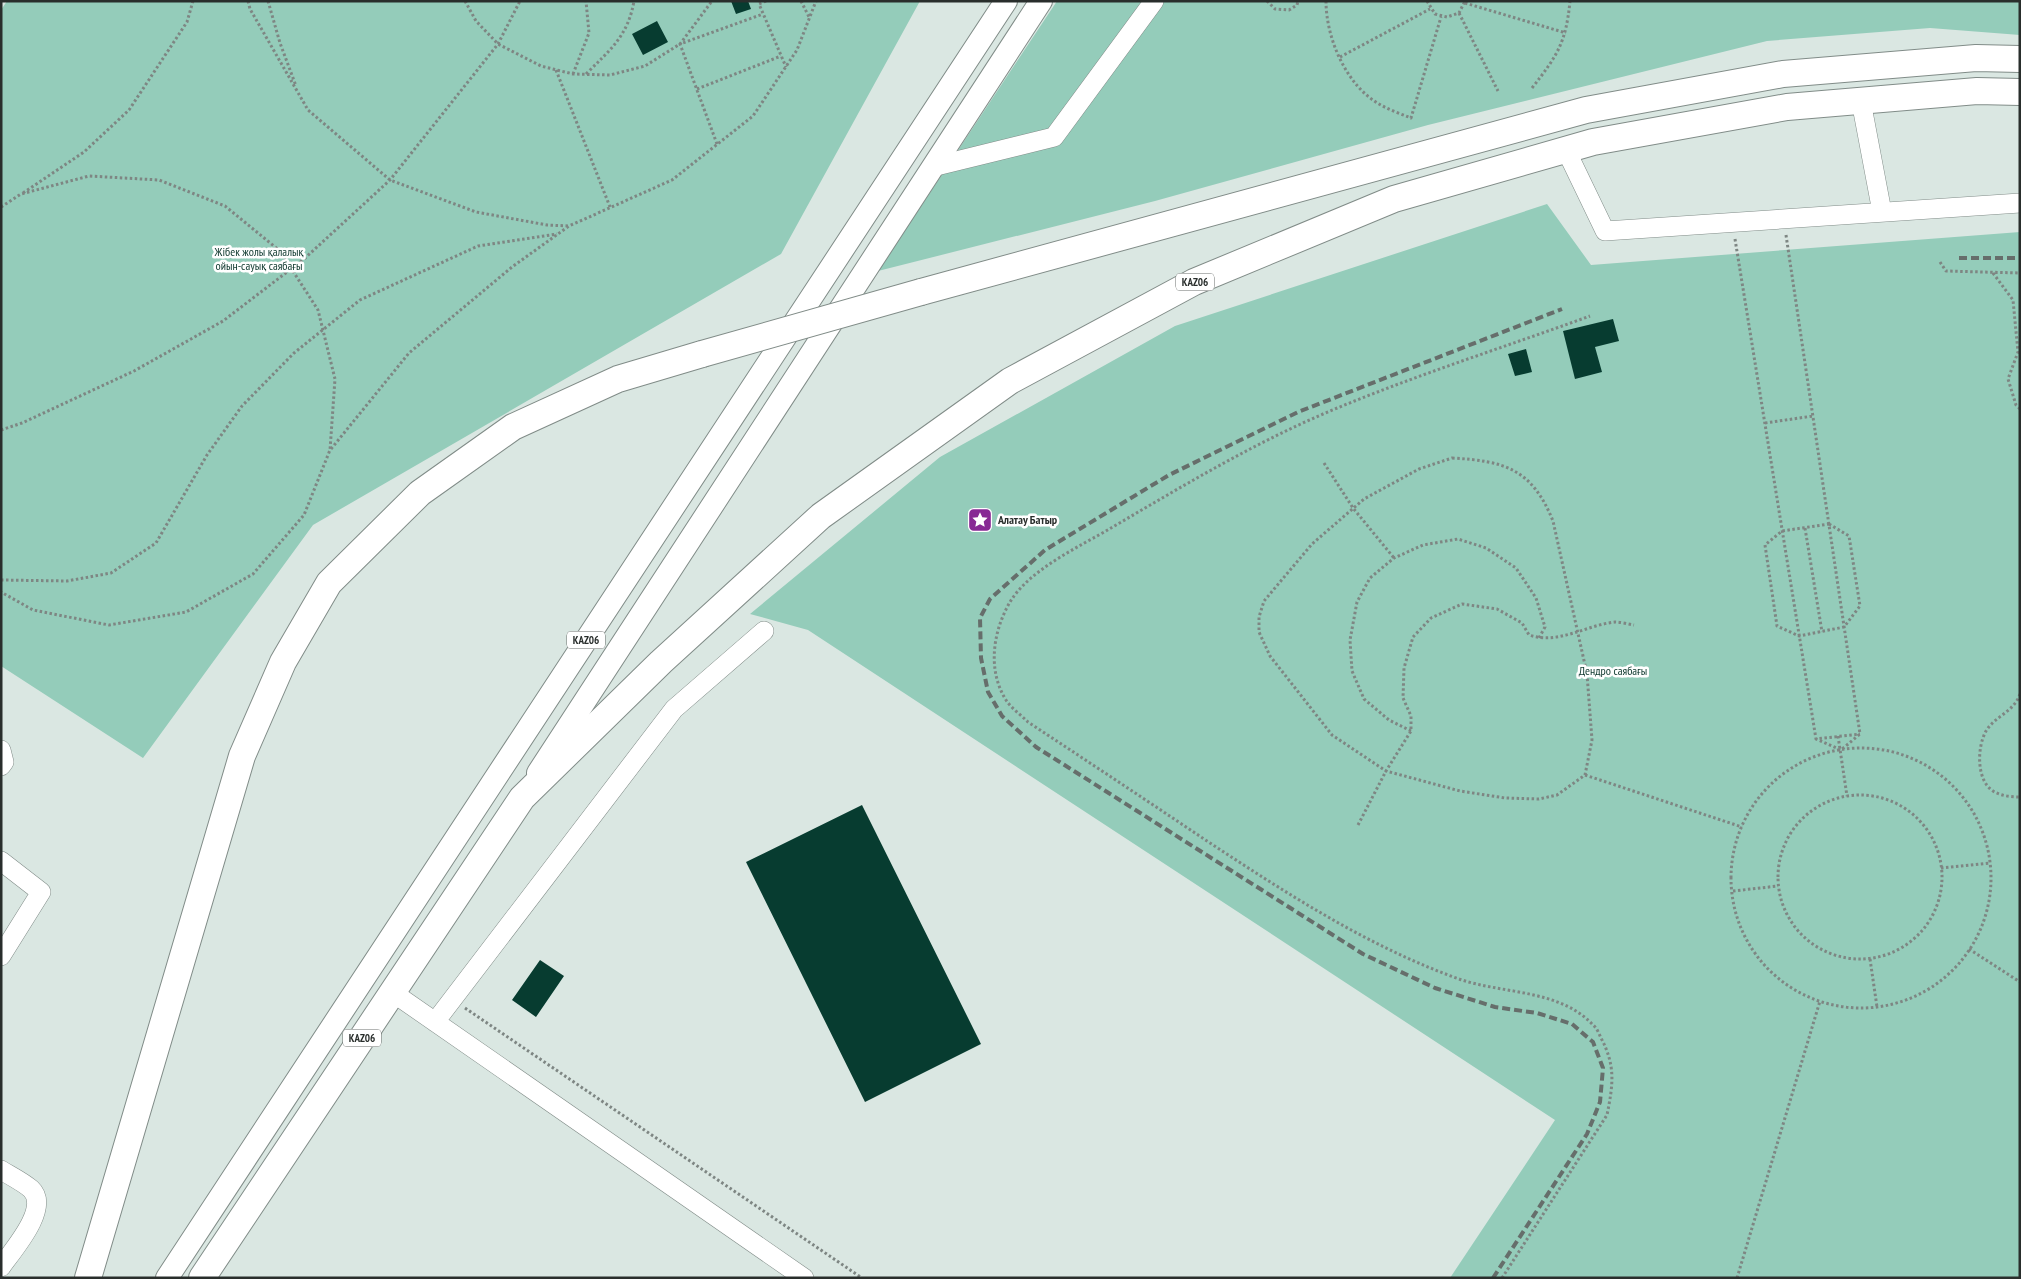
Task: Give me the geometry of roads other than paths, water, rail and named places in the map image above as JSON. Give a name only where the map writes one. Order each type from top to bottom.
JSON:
[{"type":"highway","points":[[88,1278],[242,756],[284,662],[328,583],[420,493],[513,427],[618,379],[702,354],[920,292],[1586,110],[1783,74],[1976,58],[2020,59]]},
{"type":"highway","name":"KАZ06","points":[[202,1278],[522,798],[661,662],[821,516],[1010,381],[1194,282],[1394,198],[1593,142],[1787,107],[1977,91],[2020,92]]},
{"type":"main road","name":"KАZ06","points":[[167,1278],[1006,1]]},
{"type":"main road","name":"KАZ06","points":[[522,798],[1041,1]]},
{"type":"street","points":[[932,167],[1054,137],[1154,1]]},
{"type":"street","points":[[1861,101],[1882,212]]},
{"type":"street","points":[[1566,150],[1605,231],[2020,203]]},
{"type":"street","points":[[435,1022],[674,710],[764,631]]},
{"type":"street","points":[[1,750],[4,762],[1,766]]},
{"type":"street","points":[[1,862],[41,892],[1,956]]},
{"type":"street","points":[[392,992],[804,1278]]},
{"type":"street","points":[[1,1170],[33,1190],[37,1202],[33,1222],[1,1267]]},
{"type":"railway","points":[[1959,258],[2020,258]]},
{"type":"railway","points":[[1493,1278],[1587,1134],[1600,1102],[1603,1068],[1593,1042],[1572,1024],[1537,1013],[1495,1007],[1435,988],[1363,954],[1036,747],[1002,716],[988,692],[981,658],[980,618],[990,599],[1045,550],[1169,475],[1298,412],[1562,309]]},
{"type":"place","name":"Алатау Батыр","points":[[980,520]]},
{"type":"park label","name":"Жібек жолы қалалық ойын-сауық саябағы","points":[[259,259]]},
{"type":"park label","name":"Дендро саябағы","points":[[1613,671]]}]
